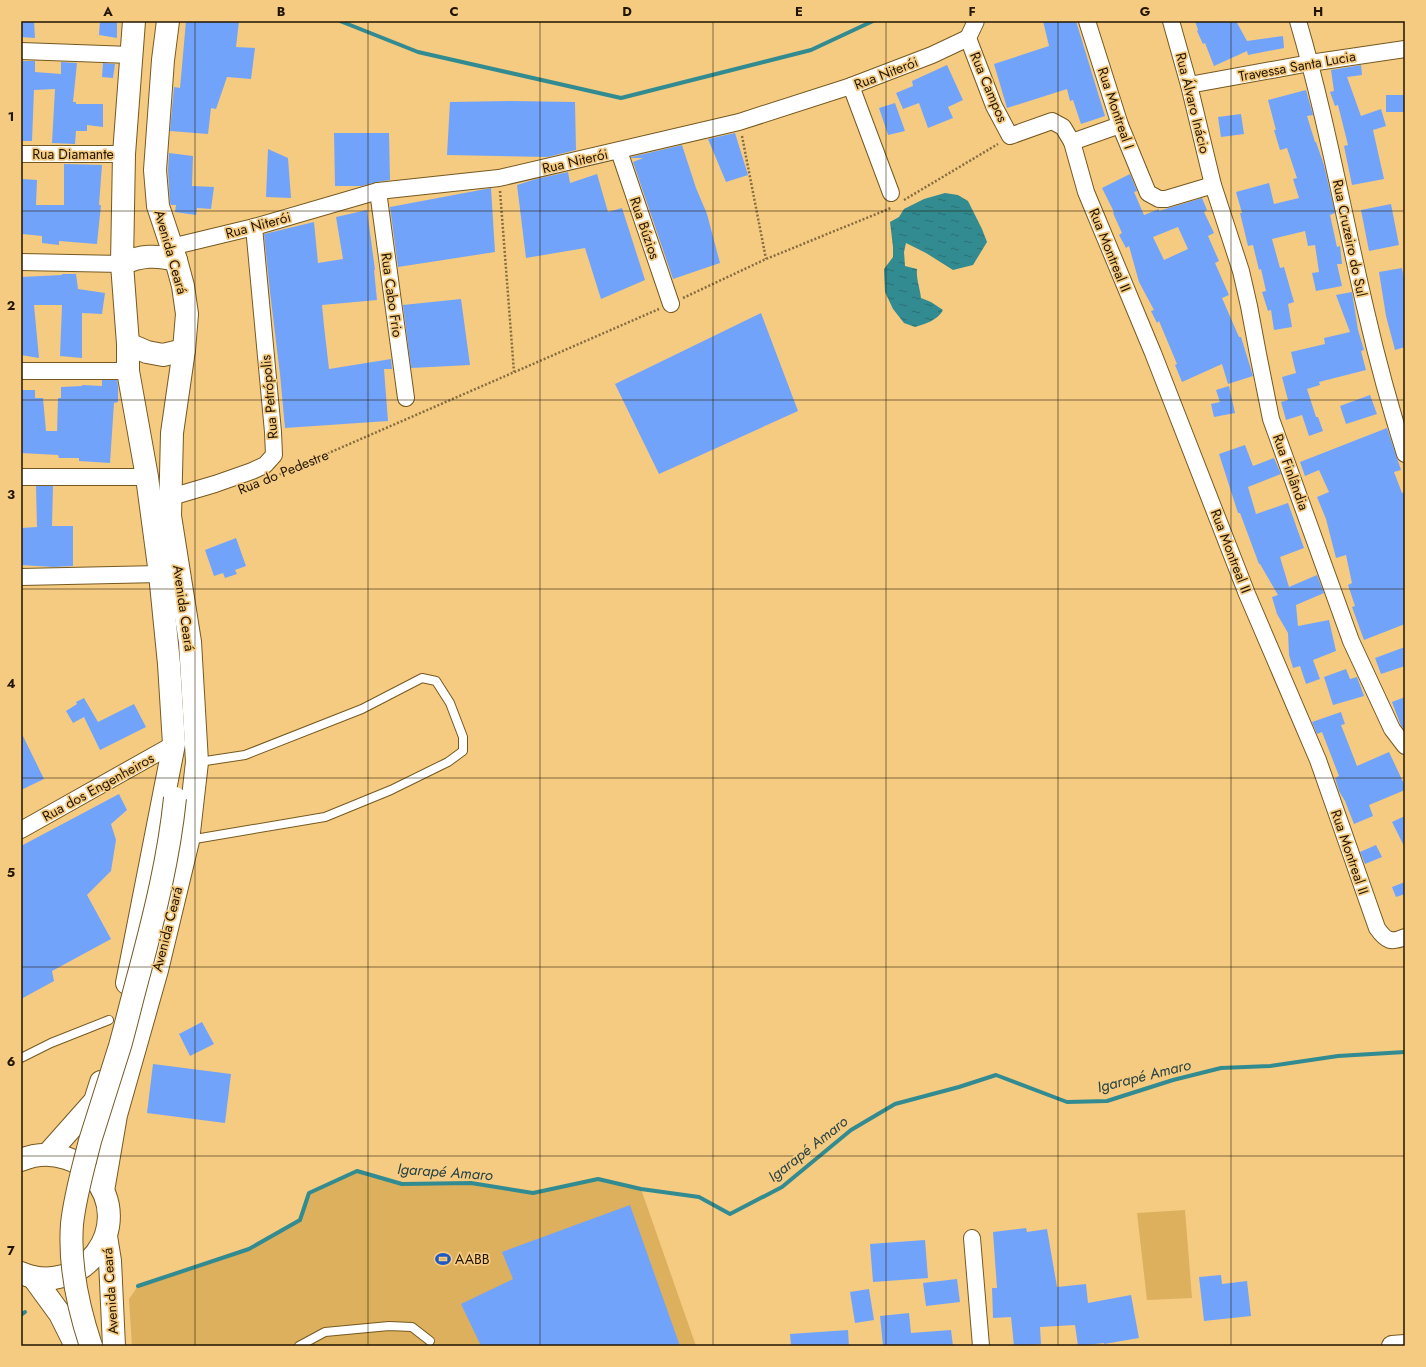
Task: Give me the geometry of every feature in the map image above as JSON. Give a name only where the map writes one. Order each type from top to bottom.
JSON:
[{"type":"main road","name":"Avenida Ceará","points":[[48,1154],[95,1101],[127,984],[173,749],[168,664],[160,574],[147,478],[128,370],[128,344],[122,264],[124,154],[134,21]]},
{"type":"main road","name":"Avenida Ceará","points":[[103,1191],[116,1115],[157,970],[188,841],[197,762],[190,642],[170,516],[172,433],[184,350],[187,314],[183,286],[158,206],[155,170],[163,60],[168,21]]},
{"type":"main road","points":[[122,264],[133,259],[147,256],[174,254]]},
{"type":"main road","points":[[128,344],[147,352],[163,355],[184,350]]},
{"type":"main road","points":[[91,1346],[84,1325],[75,1284],[72,1245],[74,1208],[82,1172],[120,1045],[154,919],[168,852],[175,798],[173,749]]},
{"type":"main road","points":[[23,1158],[48,1154],[70,1159],[80,1165],[97,1181],[103,1191],[108,1213],[106,1236],[101,1246],[95,1256],[78,1271],[67,1276],[44,1279],[27,1275]]},
{"type":"main road","name":"Avenida Ceará","points":[[106,1236],[110,1261],[114,1346]]},
{"type":"main road","points":[[27,1275],[60,1314],[76,1346]]},
{"type":"street","points":[[968,38],[976,21]]},
{"type":"street","name":"Rua Montreal I","points":[[1087,21],[1120,125],[1148,193],[1159,199],[1166,199],[1213,186]]},
{"type":"street","name":"Rua Álvaro Inácio","points":[[1171,21],[1189,85],[1213,186]]},
{"type":"street","name":"Rua Cruzeiro do Sul","points":[[1298,21],[1310,63],[1366,311],[1387,395],[1405,454]]},
{"type":"street","name":"Rua Niterói","points":[[174,254],[254,227],[378,191],[499,178],[739,122],[851,86],[932,55],[968,38]]},
{"type":"street","name":"Rua Campos","points":[[968,38],[994,106],[1010,136]]},
{"type":"street","name":"Travessa Santa Lucia","points":[[1189,85],[1310,63],[1405,49]]},
{"type":"street","points":[[21,51],[131,55]]},
{"type":"street","points":[[851,86],[898,200]]},
{"type":"street","points":[[1010,136],[1052,121],[1063,127],[1072,142],[1120,125]]},
{"type":"street","name":"Rua Montreal II","points":[[1072,142],[1086,192],[1153,353],[1247,594],[1318,760],[1377,928],[1388,939],[1396,941],[1405,937]]},
{"type":"street","name":"Rua Búzios","points":[[619,151],[671,304]]},
{"type":"street","name":"Rua Diamante","points":[[21,154],[124,154]]},
{"type":"street","name":"Rua Finlândia","points":[[1213,186],[1241,271],[1250,306],[1271,419],[1351,641],[1389,724],[1405,746]]},
{"type":"street","name":"Rua Cabo Frio","points":[[378,191],[406,398]]},
{"type":"street","name":"Rua Petrópolis","points":[[171,497],[215,484],[265,465],[274,455],[254,227]]},
{"type":"street","points":[[21,262],[122,264]]},
{"type":"street","points":[[21,371],[128,370]]},
{"type":"street","points":[[21,477],[147,478]]},
{"type":"street","points":[[21,577],[160,574]]},
{"type":"street","name":"Rua dos Engenheiros","points":[[21,830],[173,749]]},
{"type":"street","points":[[972,1238],[981,1346]]},
{"type":"street","points":[[1392,1346],[1405,1345]]},
{"type":"lane","points":[[188,841],[325,817],[391,790],[448,762],[463,751],[463,737],[450,703],[436,681],[422,678],[362,709],[270,746],[245,755],[197,762]]},
{"type":"lane","points":[[21,1058],[51,1043],[110,1020]]},
{"type":"lane","points":[[299,1346],[325,1332],[389,1326],[412,1327],[430,1341]]},
{"type":"path","points":[[739,122],[766,259]]},
{"type":"path","name":"Rua do Pedestre","points":[[271,478],[671,304],[766,259],[891,209],[898,200],[1010,136]]},
{"type":"path","points":[[499,178],[514,372]]},
{"type":"shaded area","name":"AABB","points":[[357,1171],[402,1184],[471,1183],[533,1193],[598,1179],[641,1189],[696,1346],[132,1346],[129,1299],[138,1286],[249,1249],[300,1220],[309,1193]]},
{"type":"shaded area","points":[[1185,1210],[1192,1298],[1147,1300],[1137,1213]]},
{"type":"water","points":[[945,193],[958,195],[968,201],[987,242],[973,265],[953,270],[926,253],[906,243],[904,252],[905,266],[917,269],[921,298],[931,302],[943,310],[935,319],[915,327],[904,323],[893,309],[885,292],[884,269],[893,257],[890,222],[899,217],[904,209],[924,199]]},
{"type":"building","points":[[21,21],[34,21],[35,38],[21,37]]},
{"type":"building","points":[[100,21],[117,21],[117,38],[99,35]]},
{"type":"building","points":[[186,21],[239,21],[236,47],[255,48],[251,79],[227,77],[216,109],[211,108],[208,134],[170,131],[174,87],[180,88]]},
{"type":"building","points":[[1043,21],[1076,21],[1105,116],[1081,124],[1073,100],[1070,101],[1067,89],[1007,108],[994,64],[1049,46]]},
{"type":"building","points":[[1195,21],[1236,21],[1247,41],[1283,36],[1284,48],[1248,55],[1247,51],[1214,66],[1205,43],[1203,44],[1197,31]]},
{"type":"building","points":[[21,61],[35,61],[35,72],[61,74],[61,62],[77,63],[73,102],[76,102],[76,104],[103,104],[103,127],[87,125],[87,131],[76,131],[75,144],[52,143],[55,89],[34,90],[32,141],[21,141]]},
{"type":"building","points":[[103,63],[115,64],[113,78],[102,77]]},
{"type":"building","points":[[947,65],[963,100],[948,107],[953,118],[928,128],[919,103],[903,109],[896,93],[913,86],[912,81]]},
{"type":"building","points":[[1361,65],[1362,75],[1347,77],[1361,116],[1381,109],[1386,126],[1373,130],[1384,179],[1352,185],[1344,146],[1348,145],[1338,105],[1335,106],[1330,92],[1334,91],[1331,70]]},
{"type":"building","points":[[1306,90],[1313,115],[1307,116],[1324,165],[1335,213],[1330,215],[1337,247],[1340,246],[1342,264],[1337,264],[1342,286],[1316,291],[1312,273],[1319,272],[1315,245],[1308,246],[1305,231],[1272,239],[1280,268],[1284,267],[1294,302],[1288,304],[1292,327],[1274,330],[1271,310],[1268,311],[1262,292],[1266,291],[1261,269],[1259,270],[1253,245],[1248,246],[1240,213],[1242,213],[1236,192],[1269,183],[1274,204],[1299,198],[1293,179],[1297,178],[1287,148],[1280,150],[1268,100]]},
{"type":"building","points":[[1386,95],[1404,95],[1405,112],[1386,112]]},
{"type":"building","points":[[450,102],[575,102],[576,150],[548,157],[447,155]]},
{"type":"building","points":[[895,103],[905,131],[888,135],[879,108]]},
{"type":"building","points":[[1241,114],[1244,134],[1221,137],[1218,117]]},
{"type":"building","points":[[334,133],[389,133],[390,180],[362,186],[335,186]]},
{"type":"building","points":[[735,133],[748,175],[726,182],[708,139]]},
{"type":"building","points":[[682,145],[696,188],[707,214],[720,263],[673,279],[633,162],[643,158],[631,157]]},
{"type":"building","points":[[268,149],[288,158],[291,198],[266,197]]},
{"type":"building","points":[[169,153],[193,156],[192,186],[214,187],[211,209],[197,208],[196,215],[175,212],[176,205],[171,205],[170,203],[168,170]]},
{"type":"building","points":[[64,164],[102,165],[99,205],[101,205],[97,244],[59,241],[59,245],[42,243],[42,236],[22,234],[22,179],[37,180],[36,205],[64,205]]},
{"type":"building","points":[[568,172],[570,183],[597,174],[608,212],[622,208],[645,280],[601,299],[585,248],[526,258],[517,185]]},
{"type":"building","points":[[1130,174],[1137,191],[1134,192],[1144,215],[1159,209],[1159,211],[1202,198],[1207,210],[1204,212],[1214,233],[1208,236],[1219,261],[1215,263],[1229,295],[1222,298],[1239,337],[1241,337],[1253,376],[1228,384],[1222,364],[1182,382],[1175,365],[1177,364],[1159,321],[1157,323],[1151,311],[1154,310],[1139,282],[1129,246],[1126,248],[1119,235],[1122,233],[1113,213],[1114,212],[1102,188]],"holes":[[[1178,227],[1188,249],[1164,260],[1153,237]]]},
{"type":"building","points":[[491,188],[495,252],[398,267],[390,207]]},
{"type":"building","points":[[1391,204],[1399,245],[1369,251],[1361,210]]},
{"type":"building","points":[[367,210],[375,270],[377,300],[322,305],[324,326],[329,369],[391,359],[392,369],[384,369],[388,421],[285,428],[264,234],[314,222],[318,263],[343,259],[336,217]]},
{"type":"building","points":[[1402,268],[1405,285],[1405,347],[1395,350],[1386,316],[1379,272]]},
{"type":"building","points":[[76,274],[78,289],[105,293],[102,314],[82,313],[82,358],[60,356],[62,305],[34,305],[39,358],[21,355],[21,277]]},
{"type":"building","points":[[1352,292],[1358,330],[1364,350],[1361,351],[1366,370],[1319,382],[1320,385],[1307,389],[1316,417],[1318,417],[1323,431],[1309,436],[1302,415],[1286,420],[1281,402],[1288,400],[1282,377],[1296,373],[1291,352],[1325,344],[1324,338],[1350,332],[1336,295]]},
{"type":"building","points":[[461,299],[470,365],[411,368],[403,305]]},
{"type":"building","points":[[761,313],[798,411],[659,474],[615,384]]},
{"type":"building","points":[[102,380],[117,380],[118,386],[118,402],[114,403],[110,463],[79,461],[79,458],[59,458],[58,455],[21,453],[21,390],[35,390],[35,398],[43,398],[46,431],[57,431],[58,398],[61,398],[61,387],[82,385],[102,386]]},
{"type":"building","points":[[1229,386],[1235,413],[1214,417],[1211,404],[1220,402],[1216,390]]},
{"type":"building","points":[[1370,395],[1377,414],[1346,424],[1340,406]]},
{"type":"building","points":[[1387,428],[1401,470],[1394,472],[1402,493],[1405,492],[1405,624],[1364,640],[1352,607],[1355,606],[1348,585],[1352,583],[1346,555],[1336,558],[1326,519],[1317,497],[1329,492],[1319,470],[1305,476],[1300,462]]},
{"type":"building","points":[[1245,445],[1253,466],[1274,458],[1281,474],[1248,487],[1256,514],[1288,503],[1304,548],[1280,557],[1289,587],[1317,575],[1324,593],[1296,605],[1298,626],[1329,620],[1336,651],[1313,660],[1320,679],[1306,684],[1300,666],[1293,668],[1289,655],[1288,633],[1277,614],[1272,597],[1278,595],[1259,564],[1240,513],[1238,513],[1219,454]]},
{"type":"building","points":[[36,486],[53,486],[52,526],[73,526],[73,566],[53,567],[21,565],[21,528],[37,527]]},
{"type":"building","points":[[236,538],[246,566],[235,570],[237,574],[225,578],[223,573],[214,576],[205,550]]},
{"type":"building","points":[[1405,647],[1405,666],[1381,674],[1375,658]]},
{"type":"building","points":[[1346,669],[1350,679],[1357,677],[1364,696],[1333,705],[1324,677]]},
{"type":"building","points":[[1405,697],[1405,730],[1401,726],[1392,702]]},
{"type":"building","points":[[84,698],[98,722],[134,704],[146,727],[100,750],[84,717],[73,723],[66,711],[77,704],[76,702]]},
{"type":"building","points":[[1341,712],[1345,724],[1341,725],[1357,766],[1389,752],[1405,786],[1405,790],[1369,805],[1373,816],[1354,824],[1345,801],[1339,791],[1335,778],[1339,776],[1322,732],[1317,734],[1312,722]]},
{"type":"building","points":[[21,732],[44,779],[21,790]]},
{"type":"building","points":[[119,794],[127,810],[111,824],[116,840],[111,871],[87,895],[111,939],[52,971],[54,981],[21,999],[21,846]]},
{"type":"building","points":[[1405,816],[1405,848],[1392,822]]},
{"type":"building","points":[[1376,845],[1382,857],[1365,864],[1360,852]]},
{"type":"building","points":[[1405,882],[1405,894],[1396,897],[1392,887]]},
{"type":"building","points":[[202,1022],[214,1044],[190,1056],[179,1034]]},
{"type":"building","points":[[153,1064],[231,1074],[225,1123],[147,1113]]},
{"type":"building","points":[[630,1205],[680,1346],[481,1346],[461,1304],[513,1279],[502,1252]]},
{"type":"building","points":[[1026,1228],[1027,1232],[1047,1229],[1057,1287],[1086,1284],[1088,1303],[1131,1295],[1139,1338],[1104,1344],[1078,1346],[1075,1325],[1040,1327],[1041,1344],[1014,1346],[1011,1317],[993,1318],[992,1288],[997,1288],[993,1232]]},
{"type":"building","points":[[925,1240],[928,1278],[873,1282],[870,1244]]},
{"type":"building","points":[[1221,1275],[1222,1284],[1247,1281],[1251,1316],[1204,1321],[1199,1277]]},
{"type":"building","points":[[957,1279],[960,1302],[926,1306],[923,1283]]},
{"type":"building","points":[[869,1289],[874,1320],[855,1323],[850,1292]]},
{"type":"building","points":[[909,1313],[911,1333],[951,1330],[953,1346],[883,1346],[880,1316]]},
{"type":"building","points":[[848,1330],[849,1346],[791,1346],[790,1334]]},
{"type":"waterway","points":[[340,21],[418,52],[621,98],[811,50],[873,21]]},
{"type":"waterway","name":"Igarapé Amaro","points":[[138,1286],[249,1249],[300,1220],[309,1193],[357,1171],[402,1184],[471,1183],[533,1193],[598,1179],[641,1189],[699,1197],[730,1214],[782,1187],[851,1130],[895,1104],[959,1087],[996,1075],[1067,1102],[1107,1101],[1173,1080],[1221,1068],[1270,1066],[1338,1056],[1405,1052]]},
{"type":"waterway","name":"Igarapé Amaro","points":[[21,1315],[25,1312]]},
{"type":"place","name":"AABB","points":[[443,1259]]}]
